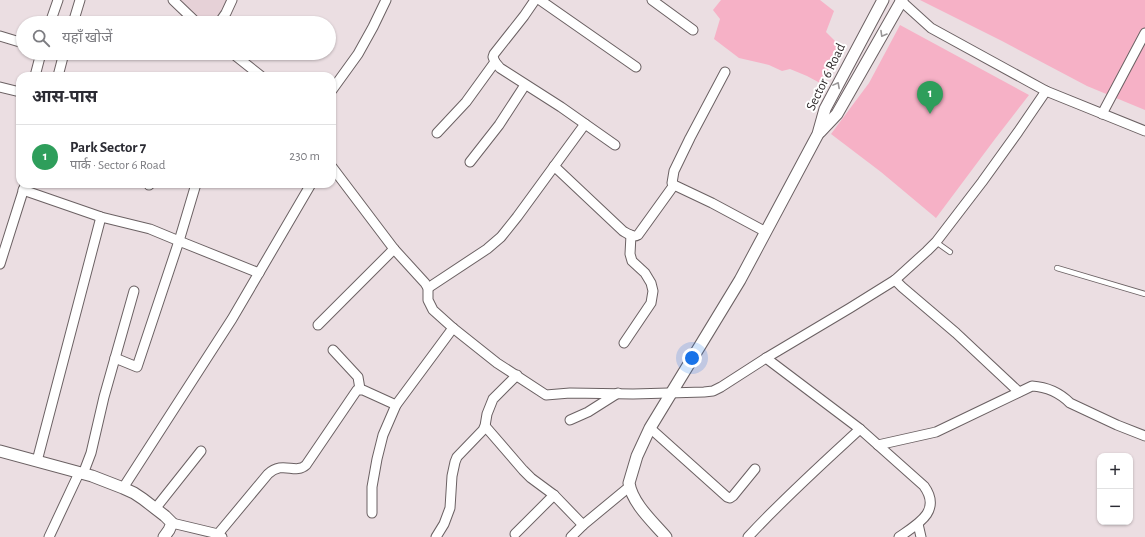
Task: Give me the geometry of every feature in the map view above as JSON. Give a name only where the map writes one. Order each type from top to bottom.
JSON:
[{"type":"street","points":[[52,16],[58,0]]},
{"type":"street","points":[[75,16],[80,0]]},
{"type":"street","points":[[173,0],[190,16]]},
{"type":"street","points":[[224,16],[232,0]]},
{"type":"street","points":[[336,84],[358,54],[386,0]]},
{"type":"street","points":[[535,0],[496,50],[493,57],[494,62],[500,68],[562,107],[615,145]]},
{"type":"street","points":[[540,0],[636,67]]},
{"type":"street","points":[[652,0],[693,30]]},
{"type":"street","name":"Sector 6 Road","points":[[818,134],[825,109],[882,0]]},
{"type":"street","points":[[901,0],[932,28],[1046,91],[1145,131]]},
{"type":"street","name":"Sector 6 Road","points":[[818,134],[837,114],[901,0]]},
{"type":"street","points":[[1102,114],[1145,33]]},
{"type":"street","points":[[0,36],[16,41]]},
{"type":"street","points":[[36,72],[39,60]]},
{"type":"street","points":[[59,72],[62,60]]},
{"type":"street","points":[[241,60],[256,72]]},
{"type":"street","points":[[437,133],[466,102],[494,62]]},
{"type":"street","points":[[725,72],[674,171],[672,183],[766,232]]},
{"type":"street","points":[[470,162],[499,125],[525,85]]},
{"type":"street","points":[[0,87],[16,91]]},
{"type":"street","points":[[336,172],[394,248],[425,283],[428,288],[428,300],[433,310],[497,363],[546,395],[570,393],[632,394],[704,392],[712,391],[721,387],[895,280],[927,252],[982,182],[1046,91]]},
{"type":"street","points":[[428,288],[488,249],[501,236],[517,217],[585,124]]},
{"type":"street","points":[[666,537],[638,503],[630,487],[629,483],[637,456],[650,428],[740,280],[818,134]]},
{"type":"street","points":[[554,166],[624,231],[635,236],[638,235],[674,185]]},
{"type":"street","points":[[0,264],[24,188]]},
{"type":"street","points":[[27,188],[101,217],[150,229],[259,273]]},
{"type":"street","points":[[115,358],[137,367],[179,241],[195,188]]},
{"type":"street","points":[[122,488],[229,322],[309,188]]},
{"type":"street","points":[[37,461],[101,217]]},
{"type":"street","points":[[624,343],[650,303],[653,291],[651,283],[645,273],[632,261],[630,254],[631,235]]},
{"type":"street","points":[[318,325],[394,248]]},
{"type":"street","points":[[895,280],[956,333],[1019,392]]},
{"type":"street","points":[[49,537],[91,453],[104,397],[134,291]]},
{"type":"street","points":[[372,513],[372,487],[377,460],[383,435],[396,405],[453,328]]},
{"type":"street","points":[[333,350],[358,377],[360,389]]},
{"type":"street","points":[[766,358],[860,429],[920,481],[928,491],[930,496],[930,507],[927,513],[918,524],[899,537]]},
{"type":"street","points":[[436,537],[444,524],[450,508],[452,476],[457,457],[486,426],[487,414],[493,399],[517,375]]},
{"type":"street","points":[[878,445],[936,432],[1032,386],[1044,387],[1065,398],[1070,403],[1117,425],[1145,436]]},
{"type":"street","points":[[0,451],[92,476],[138,496],[172,523],[220,535],[272,470],[279,467],[301,469],[306,465],[355,392],[360,389]]},
{"type":"street","points":[[360,389],[396,405]]},
{"type":"street","points":[[570,420],[588,412],[618,393]]},
{"type":"street","points":[[486,426],[522,470],[554,495],[583,526]]},
{"type":"street","points":[[650,428],[727,497],[730,498],[733,496],[755,469]]},
{"type":"street","points":[[748,537],[817,468],[860,429]]},
{"type":"street","points":[[156,509],[201,451]]},
{"type":"street","points":[[571,537],[630,487]]},
{"type":"street","points":[[515,534],[554,495]]},
{"type":"street","points":[[164,537],[172,523]]},
{"type":"street","points":[[918,524],[921,537]]},
{"type":"lane","points":[[936,242],[950,252]]},
{"type":"lane","points":[[1057,268],[1145,294]]},
{"type":"shaded area","points":[[178,0],[227,0],[218,16],[195,16]]},
{"type":"shaded area","points":[[721,0],[820,0],[834,11],[826,32],[842,48],[820,83],[790,69],[782,71],[769,65],[739,58],[714,39],[720,19],[713,10]]},
{"type":"shaded area","points":[[920,0],[1145,0],[1145,110],[1087,86]]},
{"type":"shaded area","points":[[900,25],[1029,95],[936,218],[881,172],[831,134],[869,83]]},
{"type":"place","name":"Park Sector 7","points":[[930,114]]}]
